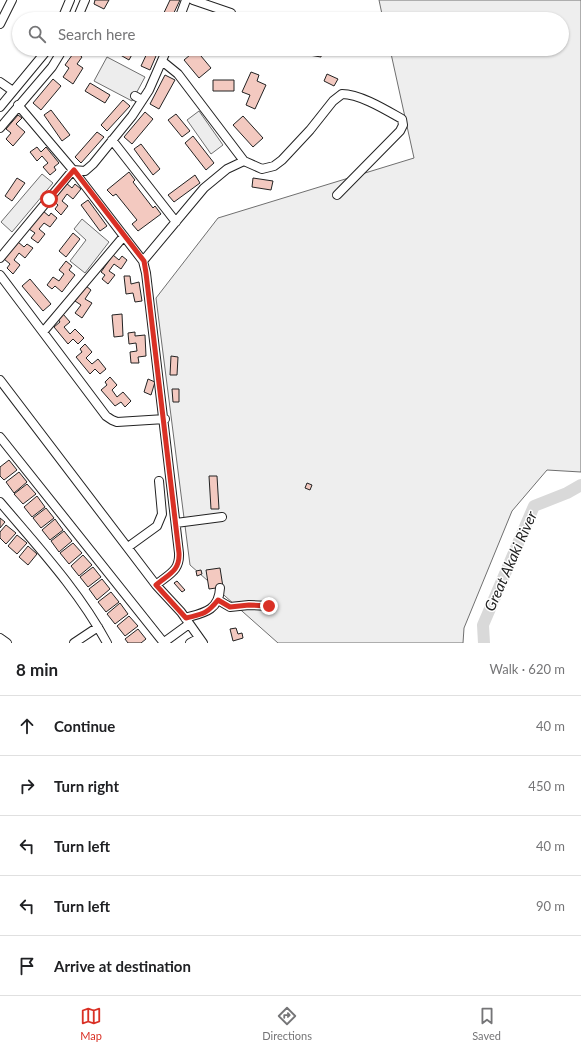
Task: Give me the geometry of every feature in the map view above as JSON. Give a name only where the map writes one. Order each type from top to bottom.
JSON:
[{"type":"street","points":[[0,24],[12,0]]},
{"type":"street","points":[[65,12],[70,0]]},
{"type":"street","points":[[80,12],[86,0]]},
{"type":"street","points":[[182,12],[186,0]]},
{"type":"street","points":[[193,0],[228,12]]},
{"type":"street","points":[[0,106],[42,56]]},
{"type":"street","points":[[0,128],[52,66],[58,56]]},
{"type":"street","points":[[0,258],[46,197],[74,170],[84,171],[93,164],[132,116],[139,98],[149,90],[164,56]]},
{"type":"street","points":[[162,61],[178,74],[210,120],[244,161],[262,168],[274,166],[282,160],[310,130],[333,101],[342,94],[347,94],[365,100],[402,119],[403,125],[396,135],[337,195]]},
{"type":"street","points":[[0,82],[13,91]]},
{"type":"street","points":[[18,106],[74,170],[144,261],[165,419],[179,562],[176,568],[156,585]]},
{"type":"street","points":[[112,140],[176,222]]},
{"type":"street","points":[[144,261],[204,188],[227,169],[244,161]]},
{"type":"street","points":[[43,332],[107,250],[124,236]]},
{"type":"street","points":[[0,275],[106,416],[117,422],[165,419]]},
{"type":"street","points":[[0,380],[156,585],[201,640],[190,643]]},
{"type":"street","points":[[0,437],[164,643],[187,621],[210,610],[218,600],[220,588]]},
{"type":"street","points":[[128,547],[157,526],[162,514],[159,481]]},
{"type":"street","points":[[0,502],[61,574],[98,627],[107,643]]},
{"type":"street","points":[[176,523],[222,517]]},
{"type":"street","points":[[218,600],[230,607],[249,605],[269,606]]},
{"type":"street","points":[[74,643],[98,627]]},
{"type":"street","points":[[0,638],[7,643]]},
{"type":"shaded area","points":[[379,0],[581,0],[581,472],[547,470],[512,511],[464,628],[463,643],[278,643],[190,565],[156,298],[218,218],[414,158],[392,56],[569,56],[569,12],[382,12]]},
{"type":"shaded area","points":[[107,57],[145,77],[132,101],[94,81]]},
{"type":"shaded area","points":[[199,111],[223,145],[211,154],[187,120]]},
{"type":"shaded area","points":[[42,174],[53,183],[12,232],[1,222]]},
{"type":"shaded area","points":[[82,219],[109,242],[85,273],[70,261],[86,240],[74,229]]},
{"type":"building","points":[[95,0],[109,0],[104,9],[94,4]]},
{"type":"building","points":[[170,0],[180,0],[174,12],[164,12]]},
{"type":"building","points":[[71,56],[82,57],[77,64],[83,68],[73,84],[63,77],[69,68],[65,65]]},
{"type":"building","points":[[122,56],[131,56],[129,60]]},
{"type":"building","points":[[146,56],[156,56],[150,70],[141,66]]},
{"type":"building","points":[[189,56],[201,56],[211,68],[199,78],[184,60]]},
{"type":"building","points":[[251,72],[259,75],[257,81],[266,85],[255,109],[246,105],[250,95],[242,92]]},
{"type":"building","points":[[327,74],[338,79],[334,86],[324,81]]},
{"type":"building","points":[[165,75],[175,80],[159,109],[150,104]]},
{"type":"building","points":[[53,79],[61,86],[41,110],[33,103]]},
{"type":"building","points":[[213,80],[234,80],[234,91],[213,91]]},
{"type":"building","points":[[90,83],[110,95],[105,103],[85,91]]},
{"type":"building","points":[[123,100],[130,106],[107,131],[101,125]]},
{"type":"building","points":[[51,110],[70,135],[62,141],[44,115]]},
{"type":"building","points":[[145,112],[153,119],[132,144],[124,137]]},
{"type":"building","points":[[176,114],[190,131],[182,137],[168,120]]},
{"type":"building","points":[[18,115],[22,118],[16,124],[25,132],[13,146],[6,139],[11,133],[6,129]]},
{"type":"building","points":[[243,116],[263,138],[253,147],[233,125]]},
{"type":"building","points":[[97,132],[104,137],[81,163],[75,157]]},
{"type":"building","points":[[193,136],[214,163],[206,170],[185,143]]},
{"type":"building","points":[[141,144],[160,169],[153,175],[134,149]]},
{"type":"building","points":[[37,147],[41,152],[46,147],[59,163],[54,167],[56,170],[50,175],[43,167],[48,163],[42,156],[37,161],[30,152]]},
{"type":"building","points":[[129,172],[135,180],[133,182],[153,208],[155,206],[161,214],[138,231],[132,224],[137,220],[116,194],[113,196],[107,190]]},
{"type":"building","points":[[195,175],[200,183],[174,202],[168,195]]},
{"type":"building","points":[[17,178],[25,183],[12,201],[5,196]]},
{"type":"building","points":[[253,178],[273,181],[271,190],[252,187]]},
{"type":"building","points":[[66,183],[72,188],[75,184],[81,189],[73,199],[67,194],[62,201],[68,206],[61,215],[55,209],[58,205],[52,200]]},
{"type":"building","points":[[88,200],[107,226],[100,231],[81,205]]},
{"type":"building","points":[[43,211],[49,216],[51,213],[57,218],[50,227],[44,223],[39,229],[45,234],[38,243],[31,238],[35,233],[29,229]]},
{"type":"building","points":[[73,233],[80,239],[66,257],[59,251]]},
{"type":"building","points":[[18,242],[24,247],[27,244],[33,248],[25,258],[19,253],[14,260],[20,265],[13,274],[7,268],[10,264],[4,259]]},
{"type":"building","points":[[113,255],[119,260],[122,256],[127,260],[121,269],[114,264],[109,271],[115,275],[108,284],[102,279],[105,275],[101,272]]},
{"type":"building","points":[[66,261],[72,266],[69,270],[75,275],[62,292],[55,286],[52,289],[47,285],[53,277],[59,281],[64,274],[59,270]]},
{"type":"building","points":[[124,276],[130,276],[131,284],[139,282],[142,301],[135,302],[133,293],[126,294]]},
{"type":"building","points":[[30,279],[51,304],[43,311],[22,286]]},
{"type":"building","points":[[86,286],[91,290],[85,299],[92,303],[82,318],[75,313],[81,305],[75,301]]},
{"type":"building","points":[[63,314],[70,322],[64,327],[70,334],[75,329],[84,338],[78,344],[73,339],[68,344],[54,327],[60,322],[58,319]]},
{"type":"building","points":[[122,314],[123,336],[114,337],[112,315]]},
{"type":"building","points":[[135,332],[135,336],[145,335],[146,356],[138,357],[139,363],[131,363],[130,352],[137,351],[136,343],[129,344],[128,333]]},
{"type":"building","points":[[85,344],[92,352],[86,358],[92,364],[98,359],[106,369],[100,374],[95,369],[90,374],[76,357],[82,352],[80,349]]},
{"type":"building","points":[[171,356],[178,357],[177,375],[170,375]]},
{"type":"building","points":[[110,377],[117,385],[112,390],[117,397],[123,392],[131,401],[125,407],[121,402],[115,406],[101,390],[107,385],[105,382]]},
{"type":"building","points":[[148,379],[155,382],[151,395],[144,392]]},
{"type":"building","points":[[172,389],[179,389],[179,402],[173,402]]},
{"type":"building","points":[[9,460],[17,470],[4,480],[0,476],[0,467]]},
{"type":"building","points":[[19,472],[27,482],[14,493],[6,482]]},
{"type":"building","points":[[209,476],[217,476],[219,509],[211,509]]},
{"type":"building","points":[[307,483],[312,485],[310,490],[305,488]]},
{"type":"building","points":[[27,484],[36,494],[23,504],[14,494]]},
{"type":"building","points":[[37,496],[45,507],[32,517],[24,507]]},
{"type":"building","points":[[46,508],[54,518],[41,528],[33,518]]},
{"type":"building","points":[[0,518],[5,522],[0,528]]},
{"type":"building","points":[[55,519],[63,530],[50,540],[42,530]]},
{"type":"building","points":[[6,525],[16,533],[6,544],[0,538],[0,532]]},
{"type":"building","points":[[64,531],[72,541],[59,552],[51,541]]},
{"type":"building","points":[[17,535],[27,543],[17,554],[8,546]]},
{"type":"building","points":[[73,543],[82,553],[69,564],[60,553]]},
{"type":"building","points":[[28,546],[37,554],[28,565],[19,557]]},
{"type":"building","points":[[83,555],[92,565],[79,576],[71,566]]},
{"type":"building","points":[[93,567],[101,577],[88,587],[80,577]]},
{"type":"building","points":[[220,568],[223,587],[209,589],[206,570]]},
{"type":"building","points":[[201,570],[202,574],[197,576],[196,571]]},
{"type":"building","points":[[102,579],[110,589],[97,600],[89,589]]},
{"type":"building","points":[[177,581],[185,590],[182,592],[174,583]]},
{"type":"building","points":[[111,592],[119,602],[106,612],[98,602]]},
{"type":"building","points":[[120,603],[128,614],[115,624],[107,614]]},
{"type":"building","points":[[129,616],[138,626],[125,636],[117,626]]},
{"type":"building","points":[[236,628],[238,634],[242,633],[243,638],[233,641],[230,629]]},
{"type":"building","points":[[138,629],[146,639],[141,643],[128,643],[125,639]]},
{"type":"waterway","name":"Great Akaki River","points":[[484,643],[483,625],[534,506],[567,493],[581,485]]},
{"type":"route","points":[[49,199],[74,170],[144,261],[165,419],[179,553],[179,562],[176,568],[156,585],[186,618],[202,614],[210,610],[218,600],[230,607],[249,605],[269,606]]}]
